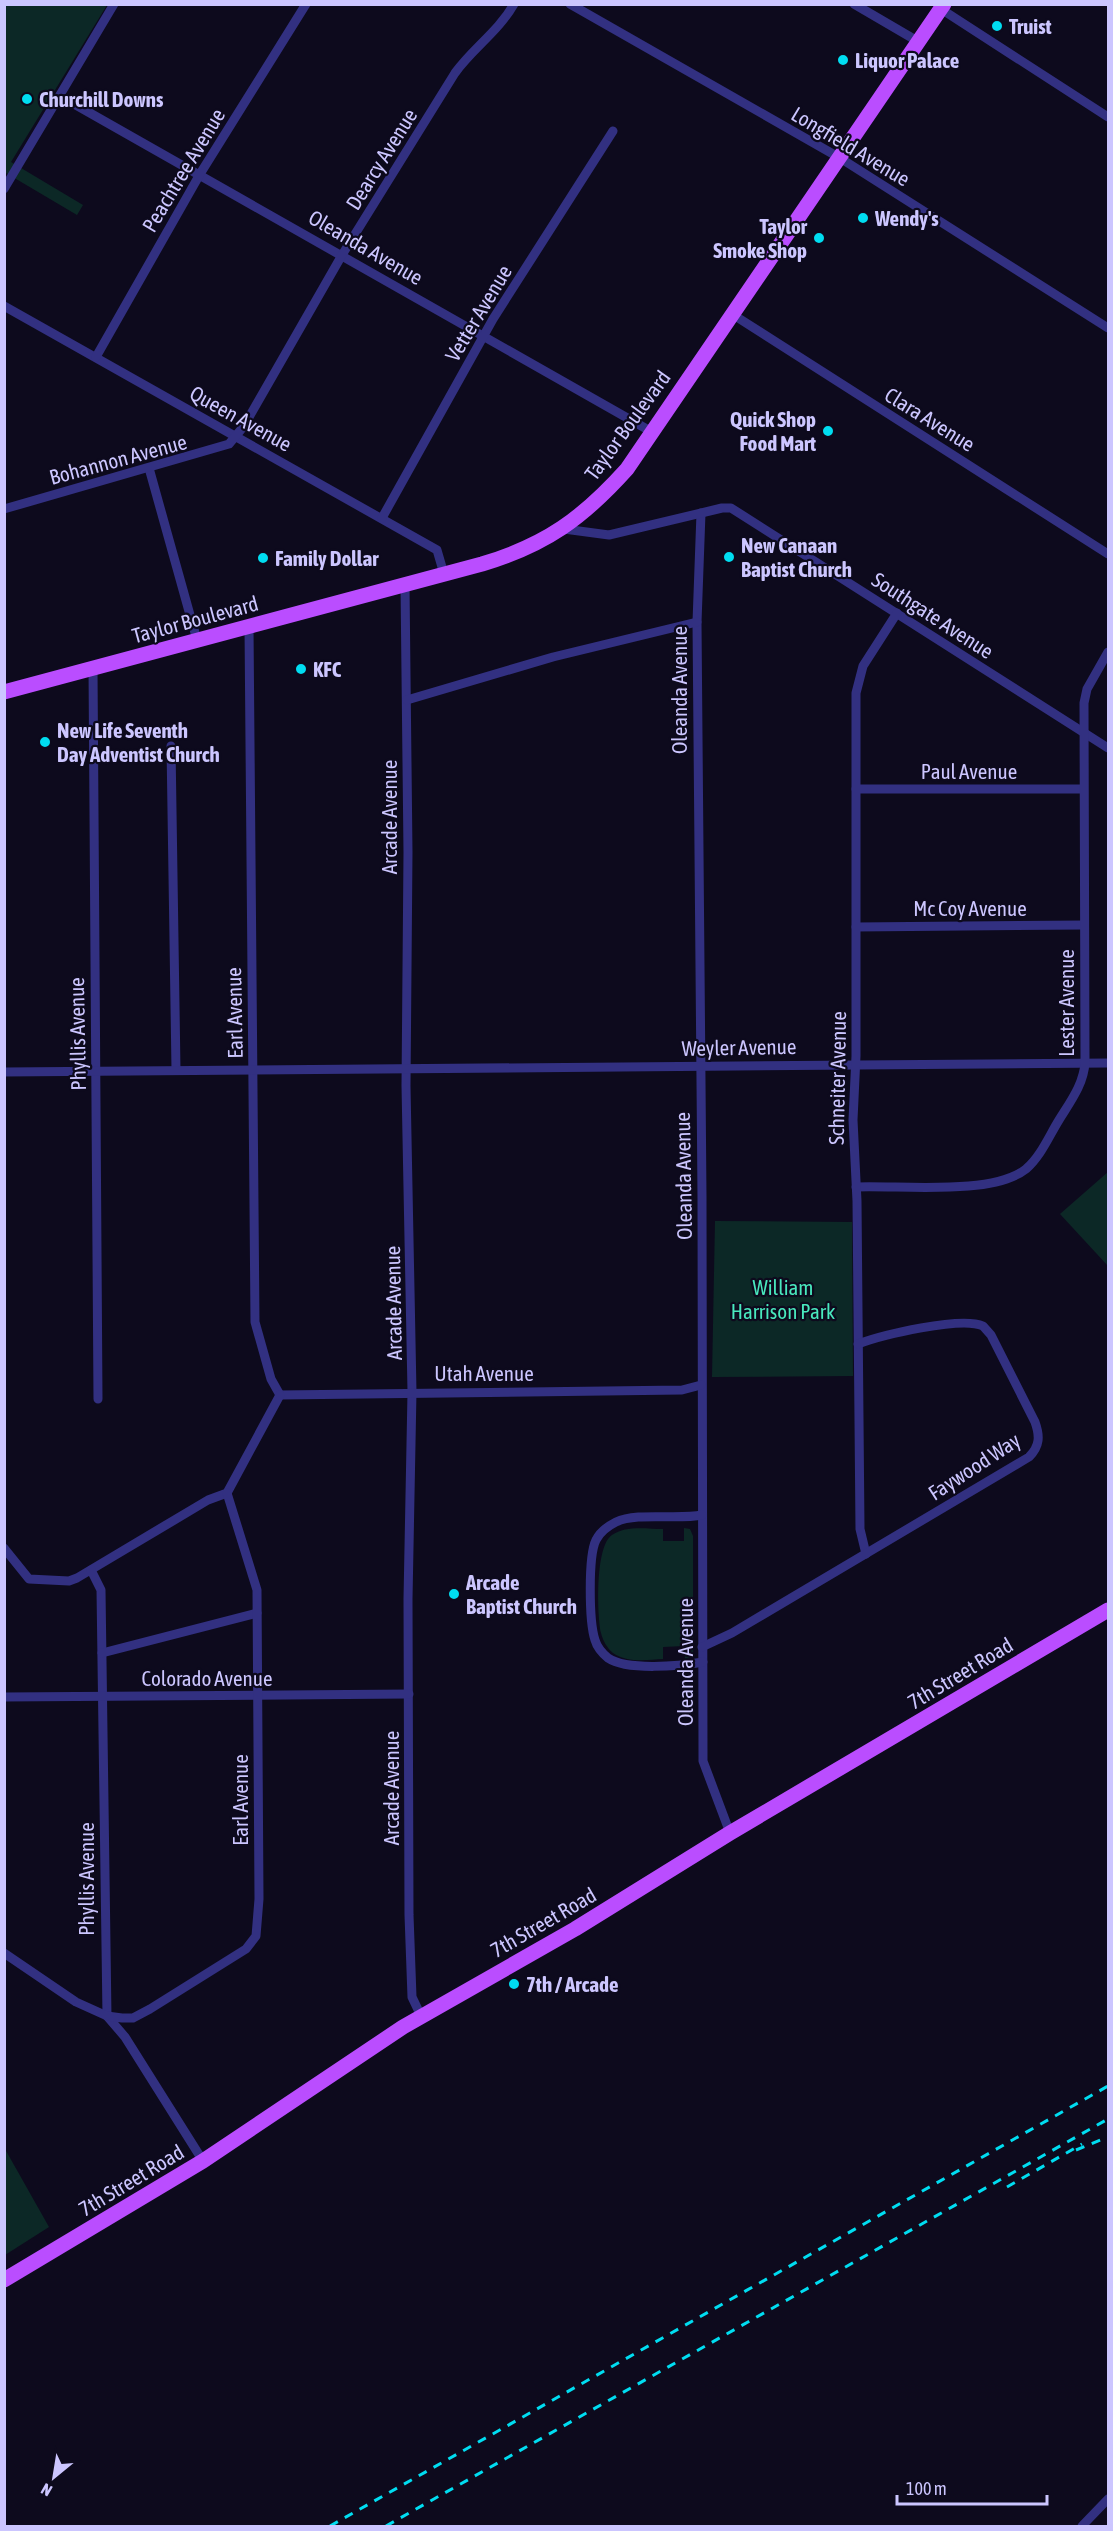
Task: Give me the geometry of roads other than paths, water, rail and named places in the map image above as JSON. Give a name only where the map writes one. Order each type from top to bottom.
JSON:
[{"type":"main road","name":"Taylor Boulevard","points":[[4,692],[444,574],[521,551],[564,529],[627,470],[943,7]]},
{"type":"main road","name":"7th Street Road","points":[[4,2280],[203,2161],[380,2041],[574,1929],[730,1833],[1108,1610]]},
{"type":"street","points":[[4,189],[114,4]]},
{"type":"street","name":"Peachtree Avenue","points":[[96,357],[200,174],[306,4]]},
{"type":"street","name":"Dearcy Avenue","points":[[236,436],[342,255],[455,73],[465,59],[492,35],[514,4]]},
{"type":"street","name":"Longfield Avenue","points":[[570,4],[840,158],[1108,328]]},
{"type":"street","points":[[854,4],[919,42]]},
{"type":"street","points":[[943,7],[1108,117]]},
{"type":"street","name":"Oleanda Avenue","points":[[60,96],[652,432]]},
{"type":"street","name":"Vetter Avenue","points":[[382,518],[484,336],[613,131]]},
{"type":"street","name":"Queen Avenue","points":[[4,306],[437,550],[444,574]]},
{"type":"street","name":"Clara Avenue","points":[[732,314],[1108,554]]},
{"type":"street","name":"Bohannon Avenue","points":[[4,509],[216,450],[229,444],[236,436]]},
{"type":"street","points":[[149,468],[197,640]]},
{"type":"street","name":"Southgate Avenue","points":[[564,529],[609,535],[730,508],[1108,748]]},
{"type":"street","name":"Oleanda Avenue","points":[[701,513],[697,622],[699,1065],[702,1196],[703,1761],[730,1833]]},
{"type":"street","name":"Arcade Avenue","points":[[405,585],[406,1069],[412,1392],[409,1694],[412,1997],[422,2018]]},
{"type":"street","name":"Schneiter Avenue","points":[[866,1554],[860,1529],[856,1187],[853,1120],[857,681],[863,666],[897,613]]},
{"type":"street","points":[[406,700],[553,657],[697,622]]},
{"type":"street","name":"Earl Avenue","points":[[249,627],[255,1322],[271,1379],[280,1395]]},
{"type":"street","name":"Lester Avenue","points":[[856,1187],[977,1186],[1012,1178],[1027,1168],[1038,1155],[1081,1082],[1085,1062],[1083,789],[1087,688],[1108,652]]},
{"type":"street","name":"Phyllis Avenue","points":[[93,668],[98,1399]]},
{"type":"street","points":[[171,746],[176,1070]]},
{"type":"street","name":"Paul Avenue","points":[[856,789],[1083,789]]},
{"type":"street","name":"Mc Coy Avenue","points":[[856,927],[1084,925]]},
{"type":"street","name":"Weyler Avenue","points":[[4,1072],[1108,1063]]},
{"type":"street","name":"Faywood Way","points":[[702,1647],[732,1633],[1034,1452],[1039,1438],[1027,1406],[991,1335],[983,1326],[973,1322],[918,1329],[878,1336],[858,1344]]},
{"type":"street","name":"Utah Avenue","points":[[280,1395],[682,1390],[701,1385]]},
{"type":"street","points":[[4,1548],[29,1579],[69,1581],[91,1570],[208,1500],[227,1493],[280,1395]]},
{"type":"street","name":"Earl Avenue","points":[[107,2016],[132,2018],[150,2009],[246,1949],[256,1936],[259,1899],[257,1590],[227,1493]]},
{"type":"street","points":[[702,1515],[684,1519],[633,1519],[616,1522],[596,1540],[592,1569],[593,1634],[606,1657],[625,1665],[683,1665],[702,1662]]},
{"type":"street","name":"Phyllis Avenue","points":[[91,1570],[101,1590],[107,2016]]},
{"type":"street","points":[[102,1653],[257,1613]]},
{"type":"street","name":"Colorado Avenue","points":[[4,1697],[409,1694]]},
{"type":"street","points":[[4,1953],[76,2002],[107,2016],[125,2037],[203,2161]]},
{"type":"street","points":[[1082,2526],[1108,2499]]},
{"type":"railway","points":[[330,2526],[1108,2086]]},
{"type":"railway","points":[[386,2526],[1108,2119]]},
{"type":"railway","points":[[1076,2150],[1108,2137]]},
{"type":"railway","points":[[1007,2187],[1082,2144]]},
{"type":"place","name":"Truist","points":[[997,26]]},
{"type":"place","name":"Liquor Palace","points":[[843,60]]},
{"type":"place","name":"Churchill Downs","points":[[27,99]]},
{"type":"place","name":"Wendy's","points":[[863,218]]},
{"type":"place","name":"Taylor Smoke Shop","points":[[819,238]]},
{"type":"place","name":"Quick Shop Food Mart","points":[[828,431]]},
{"type":"place","name":"New Canaan Baptist Church","points":[[729,557]]},
{"type":"place","name":"Family Dollar","points":[[263,558]]},
{"type":"place","name":"KFC","points":[[301,669]]},
{"type":"place","name":"New Life Seventh Day Adventist Church","points":[[45,742]]},
{"type":"place","name":"Arcade Baptist Church","points":[[454,1594]]},
{"type":"place","name":"7th / Arcade","points":[[514,1984]]},
{"type":"park label","name":"William Harrison Park","points":[[783,1299]]}]
